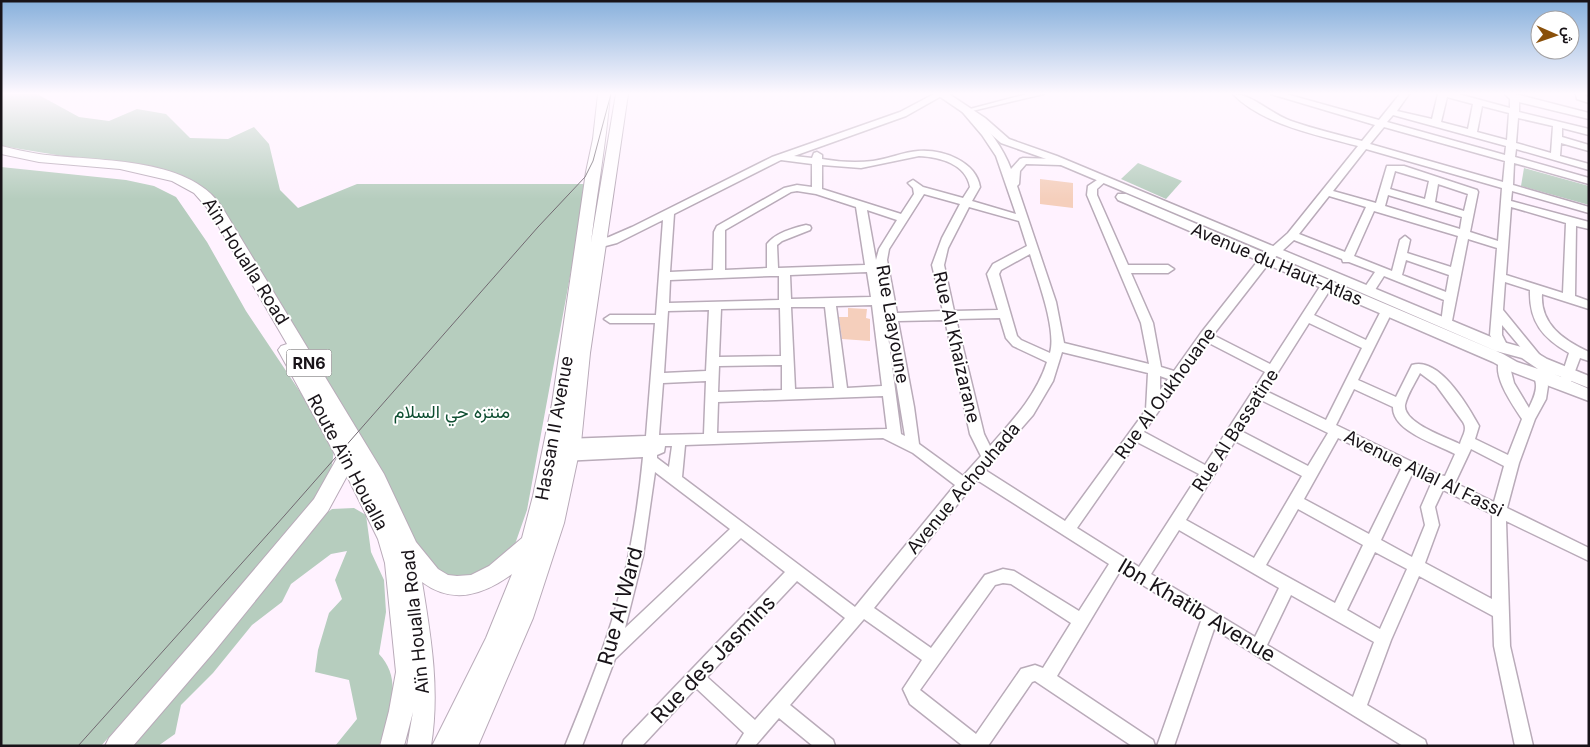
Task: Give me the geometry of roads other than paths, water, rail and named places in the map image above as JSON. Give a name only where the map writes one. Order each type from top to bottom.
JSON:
[{"type":"highway","name":"Hassan II Avenue","points":[[466,746],[505,658],[540,568],[554,523],[593,172],[600,129]]},
{"type":"highway","name":"Hassan II Avenue","points":[[444,746],[487,658],[514,595],[562,449],[581,353],[616,129]]},
{"type":"highway","name":"Aïn Houalla Road","points":[[1,150],[39,158],[96,162],[177,178],[191,184],[206,195],[222,217],[368,464],[398,521],[408,548],[424,684],[424,718],[419,746]]},
{"type":"highway","name":"Route Aïn Houalla","points":[[1,158],[139,174],[172,183],[188,192],[200,205],[225,243],[311,391],[383,526],[395,563],[407,672],[401,711],[392,746]]},
{"type":"highway","points":[[117,746],[205,645],[321,505],[347,458]]},
{"type":"highway","points":[[408,548],[430,575],[441,582],[460,585],[492,578],[532,543]]},
{"type":"main road","name":"Avenue du Haut-Atlas","points":[[991,129],[1005,141],[1062,163],[1265,260],[1387,310],[1502,353]]},
{"type":"main road","points":[[1099,182],[1277,250],[1448,323],[1502,353],[1567,380],[1589,395]]},
{"type":"main road","points":[[1567,380],[1589,382]]},
{"type":"street","points":[[598,244],[636,229],[780,157],[861,129]]},
{"type":"street","name":"Avenue Achouhada","points":[[744,746],[860,613],[964,484],[1037,398],[1047,381],[1056,353],[1056,325],[1014,189],[1001,156],[984,129]]},
{"type":"street","points":[[1306,129],[1589,210]]},
{"type":"street","name":"Rue Al Oukhouane","points":[[1068,529],[1205,336],[1265,260],[1292,235],[1377,129]]},
{"type":"street","points":[[1403,129],[1589,181]]},
{"type":"street","points":[[1455,129],[1589,167]]},
{"type":"street","points":[[1472,134],[1473,129]]},
{"type":"street","points":[[1513,129],[1509,159],[1509,186],[1496,335],[1502,353],[1506,378],[1529,419]]},
{"type":"street","points":[[1555,158],[1557,129]]},
{"type":"street","points":[[1575,129],[1589,132]]},
{"type":"street","points":[[1556,139],[1589,148]]},
{"type":"street","points":[[816,145],[817,191]]},
{"type":"street","name":"Rue Al Khaizarane","points":[[780,157],[863,165],[913,153],[932,154],[962,165],[973,178],[975,187],[938,260],[949,316],[977,434],[988,456]]},
{"type":"street","points":[[1014,189],[1015,170],[1019,163],[1030,160],[1062,163]]},
{"type":"street","points":[[1347,259],[1384,190],[1390,168],[1400,168],[1472,191],[1469,216],[1450,298],[1448,323]]},
{"type":"street","points":[[1429,204],[1434,179]]},
{"type":"street","points":[[1099,182],[1092,188],[1092,195],[1147,323],[1156,370],[1152,410]]},
{"type":"street","name":"Rue Laayoune","points":[[913,448],[908,407],[886,317],[877,268],[884,249],[914,202],[916,186],[967,202]]},
{"type":"street","points":[[719,274],[719,232],[722,227],[791,189],[817,191],[904,218]]},
{"type":"street","points":[[1384,190],[1469,216]]},
{"type":"street","points":[[1327,192],[1375,209],[1503,246]]},
{"type":"street","points":[[967,202],[1024,218]]},
{"type":"street","points":[[1507,203],[1589,226]]},
{"type":"street","points":[[861,206],[877,268],[878,301],[886,317],[890,391],[895,437]]},
{"type":"street","name":"Rue Al Ward","points":[[574,746],[610,653],[660,447],[658,378],[668,213]]},
{"type":"street","points":[[1569,298],[1571,222]]},
{"type":"street","points":[[789,395],[786,304],[772,244],[806,228]]},
{"type":"street","points":[[636,229],[667,229]]},
{"type":"street","points":[[1292,235],[1347,259],[1450,298]]},
{"type":"street","points":[[1396,278],[1406,240]]},
{"type":"street","points":[[1033,246],[994,270],[993,274],[1014,341],[1056,353],[1156,370],[1176,376]]},
{"type":"street","points":[[1402,255],[1456,273]]},
{"type":"street","points":[[664,276],[877,268]]},
{"type":"street","points":[[1125,270],[1168,270]]},
{"type":"street","points":[[1369,290],[1381,272]]},
{"type":"street","points":[[1501,277],[1589,305]]},
{"type":"street","name":"Rue Al Bassatine","points":[[1142,576],[1327,285]]},
{"type":"street","points":[[1536,288],[1535,306],[1542,322],[1558,339],[1589,357]]},
{"type":"street","points":[[610,319],[715,307],[878,301]]},
{"type":"street","points":[[830,303],[841,394]]},
{"type":"street","points":[[710,439],[715,307]]},
{"type":"street","points":[[1256,568],[1296,501],[1387,310]]},
{"type":"street","points":[[1497,311],[1541,369],[1542,386],[1540,399],[1529,419],[1512,463],[1499,510],[1499,610],[1502,646],[1524,746]]},
{"type":"street","points":[[886,317],[1005,314]]},
{"type":"street","points":[[1307,317],[1370,347]]},
{"type":"street","points":[[1205,336],[1272,371]]},
{"type":"street","points":[[1567,380],[1576,351]]},
{"type":"street","points":[[712,362],[788,360]]},
{"type":"street","points":[[1357,709],[1382,639],[1416,566],[1432,525],[1428,507],[1465,446],[1472,430],[1469,421],[1444,385],[1428,371],[1416,368],[1399,404],[1399,414],[1404,422],[1465,446],[1512,463]]},
{"type":"street","points":[[658,378],[712,376]]},
{"type":"street","points":[[1352,383],[1399,404]]},
{"type":"street","points":[[712,396],[841,394],[890,391]]},
{"type":"street","name":"Avenue Allal Al Fassi","points":[[1259,393],[1444,482],[1589,555]]},
{"type":"street","points":[[562,449],[660,447],[710,439],[883,433],[895,437],[913,448],[964,484]]},
{"type":"street","points":[[1232,433],[1310,473]]},
{"type":"street","points":[[1135,434],[1207,472]]},
{"type":"street","points":[[660,447],[675,479],[796,571],[933,658]]},
{"type":"street","points":[[660,447],[675,479]]},
{"type":"street","points":[[1338,613],[1409,466]]},
{"type":"street","name":"Ibn Khatib Avenue","points":[[976,472],[1357,709],[1398,739],[1419,746]]},
{"type":"street","points":[[1296,501],[1499,610]]},
{"type":"street","points":[[1177,522],[1382,639]]},
{"type":"street","points":[[610,653],[741,528]]},
{"type":"street","points":[[1046,678],[1118,562]]},
{"type":"street","name":"Rue des Jasmins","points":[[630,746],[796,571]]},
{"type":"street","points":[[1082,622],[1021,581],[1008,576],[990,580],[911,689],[911,692],[916,698],[978,746],[1026,675],[1035,674],[1046,678],[1148,746]]},
{"type":"street","points":[[1258,647],[1288,586]]},
{"type":"street","points":[[1165,746],[1210,619]]},
{"type":"street","points":[[695,677],[756,732]]},
{"type":"street","points":[[778,706],[827,746]]},
{"type":"tram line","points":[[78,746],[285,515],[538,227],[585,177],[593,161],[602,129]]},
{"type":"park label","name":"منتزه حي السلام","points":[[452,411]]}]
